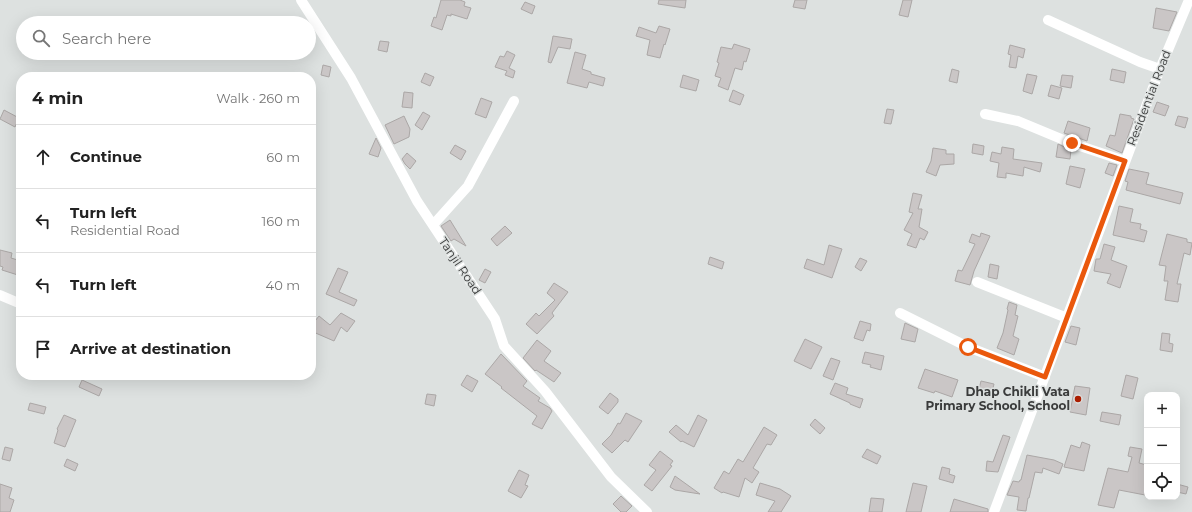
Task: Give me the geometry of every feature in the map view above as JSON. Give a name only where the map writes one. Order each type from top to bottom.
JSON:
[{"type":"street","name":"Tanjil Road","points":[[301,0],[311,16]]},
{"type":"street","name":"Residential Road","points":[[994,512],[1160,69],[1189,0]]},
{"type":"street","points":[[1048,20],[1140,62],[1160,69]]},
{"type":"street","name":"Tanjil Road","points":[[316,23],[351,78],[417,201],[495,319],[504,346],[544,391],[611,477],[647,512]]},
{"type":"street","points":[[433,225],[468,186],[514,101]]},
{"type":"street","points":[[985,114],[1018,121],[1072,143],[1125,161]]},
{"type":"street","points":[[977,282],[1067,318]]},
{"type":"street","points":[[0,295],[16,302]]},
{"type":"street","points":[[900,313],[968,347],[1045,377]]},
{"type":"building","points":[[441,0],[460,0],[465,2],[464,6],[471,8],[467,19],[451,14],[451,16],[447,15],[442,30],[431,26],[434,17],[436,18]]},
{"type":"building","points":[[659,0],[686,0],[685,8],[658,4]]},
{"type":"building","points":[[795,0],[807,0],[805,9],[793,7]]},
{"type":"building","points":[[903,0],[912,0],[908,17],[899,15]]},
{"type":"building","points":[[525,2],[535,6],[532,14],[521,9]]},
{"type":"building","points":[[1156,8],[1177,12],[1169,31],[1153,28]]},
{"type":"building","points":[[659,26],[670,29],[660,58],[647,55],[650,40],[636,36],[639,27],[656,33]]},
{"type":"building","points":[[553,36],[572,39],[570,49],[558,47],[551,63],[548,62]]},
{"type":"building","points":[[380,41],[389,42],[387,52],[378,50]]},
{"type":"building","points":[[734,44],[750,49],[746,62],[744,61],[742,70],[735,68],[728,90],[718,86],[721,78],[715,76],[719,63],[717,62],[721,47],[732,49]]},
{"type":"building","points":[[1010,45],[1025,49],[1023,58],[1018,56],[1016,68],[1009,67],[1011,55],[1008,54]]},
{"type":"building","points":[[507,51],[515,55],[509,68],[515,71],[513,78],[505,75],[507,71],[495,67],[500,56],[504,57]]},
{"type":"building","points":[[575,52],[586,55],[582,69],[591,72],[591,74],[605,78],[603,86],[589,82],[587,88],[567,83]]},
{"type":"building","points":[[323,65],[331,67],[329,77],[321,75]]},
{"type":"building","points":[[952,69],[959,71],[957,83],[949,81]]},
{"type":"building","points":[[1112,69],[1126,72],[1124,83],[1110,80]]},
{"type":"building","points":[[425,73],[434,77],[430,86],[421,82]]},
{"type":"building","points":[[1027,74],[1037,76],[1032,94],[1023,91]]},
{"type":"building","points":[[683,75],[699,80],[696,91],[680,87]]},
{"type":"building","points":[[1062,75],[1073,76],[1071,88],[1060,86]]},
{"type":"building","points":[[1051,85],[1062,88],[1059,99],[1048,96]]},
{"type":"building","points":[[733,90],[744,95],[740,105],[729,101]]},
{"type":"building","points":[[404,92],[413,93],[412,108],[402,107]]},
{"type":"building","points":[[481,98],[492,102],[486,118],[475,114]]},
{"type":"building","points":[[1157,102],[1169,106],[1165,116],[1153,112]]},
{"type":"building","points":[[887,109],[894,110],[891,124],[884,123]]},
{"type":"building","points":[[4,110],[16,116],[16,125],[15,127],[0,119]]},
{"type":"building","points":[[423,112],[430,116],[422,130],[415,125]]},
{"type":"building","points":[[1120,114],[1131,116],[1131,118],[1134,119],[1122,153],[1106,146],[1110,135],[1115,136]]},
{"type":"building","points":[[404,116],[410,129],[409,137],[394,144],[385,125]]},
{"type":"building","points":[[1178,116],[1188,118],[1185,128],[1175,125]]},
{"type":"building","points":[[1068,121],[1090,128],[1087,141],[1064,133]]},
{"type":"building","points":[[376,138],[381,148],[378,157],[369,154]]},
{"type":"building","points":[[973,144],[984,146],[983,155],[972,153]]},
{"type":"building","points":[[1058,144],[1071,150],[1070,159],[1056,157]]},
{"type":"building","points":[[455,145],[466,151],[461,160],[450,153]]},
{"type":"building","points":[[1002,147],[1014,149],[1013,159],[1042,163],[1040,172],[1024,167],[1023,176],[1006,173],[1006,178],[997,177],[999,163],[990,161],[992,152],[1001,154]]},
{"type":"building","points":[[933,148],[946,150],[946,154],[954,154],[954,164],[940,165],[936,176],[926,172],[931,161]]},
{"type":"building","points":[[407,153],[416,161],[410,169],[402,159]]},
{"type":"building","points":[[1109,163],[1117,165],[1113,176],[1105,173]]},
{"type":"building","points":[[1070,166],[1085,169],[1080,188],[1066,184]]},
{"type":"building","points":[[1129,169],[1149,173],[1146,184],[1183,193],[1180,204],[1126,190],[1128,182],[1125,181]]},
{"type":"building","points":[[913,193],[922,195],[918,209],[922,209],[919,227],[928,232],[924,240],[920,238],[916,248],[907,245],[912,234],[904,230],[913,213],[909,212]]},
{"type":"building","points":[[1119,206],[1133,209],[1130,222],[1141,224],[1140,229],[1147,231],[1144,242],[1113,235]]},
{"type":"building","points":[[450,220],[466,246],[454,239],[451,241],[441,226]]},
{"type":"building","points":[[505,226],[512,233],[497,246],[491,239]]},
{"type":"building","points":[[981,233],[990,236],[974,271],[970,285],[955,281],[958,270],[962,271],[975,244],[969,242],[972,234],[980,237]]},
{"type":"building","points":[[1167,234],[1187,239],[1187,242],[1192,243],[1190,255],[1184,253],[1177,284],[1181,284],[1178,302],[1165,300],[1168,281],[1164,281],[1166,266],[1159,265]]},
{"type":"building","points":[[1104,244],[1115,247],[1111,260],[1127,266],[1120,288],[1107,283],[1111,274],[1094,271],[1096,259],[1100,259]]},
{"type":"building","points":[[829,245],[842,249],[832,278],[804,268],[807,259],[824,265]]},
{"type":"building","points":[[0,250],[12,253],[11,258],[16,260],[16,274],[2,270],[3,267],[0,266]]},
{"type":"building","points":[[710,257],[724,262],[722,269],[708,264]]},
{"type":"building","points":[[860,258],[867,261],[861,271],[855,267]]},
{"type":"building","points":[[990,264],[999,266],[997,279],[988,277]]},
{"type":"building","points":[[338,268],[348,272],[339,292],[357,300],[354,306],[326,294]]},
{"type":"building","points":[[485,269],[491,272],[485,283],[479,280]]},
{"type":"building","points":[[554,283],[568,292],[552,313],[554,316],[537,334],[526,324],[536,313],[539,316],[555,300],[547,293]]},
{"type":"building","points":[[1009,302],[1017,305],[1015,315],[1018,316],[1013,336],[1019,339],[1014,355],[997,348],[1003,333]]},
{"type":"building","points":[[341,313],[355,321],[347,332],[341,327],[334,341],[316,333],[316,320],[319,316],[330,325]]},
{"type":"building","points":[[860,321],[871,324],[870,331],[867,330],[863,341],[854,338]]},
{"type":"building","points":[[905,323],[918,329],[915,342],[901,339]]},
{"type":"building","points":[[1071,326],[1080,328],[1076,345],[1065,342]]},
{"type":"building","points":[[1162,333],[1170,334],[1169,343],[1173,344],[1172,352],[1160,350]]},
{"type":"building","points":[[805,339],[822,347],[811,369],[794,361]]},
{"type":"building","points":[[537,340],[551,351],[544,361],[561,373],[554,382],[536,370],[535,371],[523,358]]},
{"type":"building","points":[[865,352],[884,356],[881,370],[870,367],[871,365],[862,363]]},
{"type":"building","points":[[501,354],[527,381],[523,386],[540,398],[538,401],[550,408],[552,411],[542,429],[532,424],[537,416],[485,374]]},
{"type":"building","points":[[831,358],[840,361],[833,380],[823,376]]},
{"type":"building","points":[[925,369],[958,380],[952,397],[935,391],[934,393],[918,388]]},
{"type":"building","points":[[467,375],[478,381],[472,392],[461,385]]},
{"type":"building","points":[[1126,375],[1138,378],[1133,399],[1121,396]]},
{"type":"building","points":[[82,380],[102,389],[99,396],[79,387]]},
{"type":"building","points":[[981,381],[994,384],[992,392],[979,389]]},
{"type":"building","points":[[835,383],[848,388],[846,394],[863,399],[860,408],[830,394]]},
{"type":"building","points":[[1075,386],[1090,388],[1086,415],[1070,412]]},
{"type":"building","points":[[610,393],[618,399],[618,402],[608,414],[599,407]]},
{"type":"building","points":[[427,394],[436,395],[434,406],[425,404]]},
{"type":"building","points":[[30,403],[46,407],[44,414],[28,410]]},
{"type":"building","points":[[1102,412],[1121,415],[1119,425],[1100,421]]},
{"type":"building","points":[[626,413],[642,421],[628,442],[625,440],[612,453],[602,444],[611,435],[618,423],[620,424]]},
{"type":"building","points":[[64,415],[76,420],[65,447],[54,443],[57,429]]},
{"type":"building","points":[[698,415],[707,420],[694,447],[682,441],[681,442],[669,432],[676,425],[688,435]]},
{"type":"building","points":[[815,419],[825,428],[820,434],[810,425]]},
{"type":"building","points":[[764,427],[777,435],[771,445],[767,444],[753,468],[759,472],[752,483],[745,478],[739,497],[723,492],[722,493],[714,488],[724,471],[729,474],[738,459],[743,462]]},
{"type":"building","points":[[1003,435],[1010,437],[998,472],[986,471],[987,461],[993,462]]},
{"type":"building","points":[[1082,442],[1090,445],[1084,471],[1064,467],[1071,445],[1080,448]]},
{"type":"building","points":[[5,447],[13,449],[10,461],[2,459]]},
{"type":"building","points":[[1130,447],[1142,449],[1139,463],[1144,464],[1144,495],[1119,490],[1114,508],[1098,505],[1108,468],[1128,472],[1132,457],[1128,456]]},
{"type":"building","points":[[867,449],[881,456],[877,464],[862,457]]},
{"type":"building","points":[[660,451],[673,461],[670,465],[672,466],[652,491],[644,485],[656,470],[649,465]]},
{"type":"building","points":[[1027,455],[1054,460],[1063,464],[1059,474],[1043,468],[1042,473],[1035,472],[1026,511],[1017,510],[1019,497],[1007,495],[1013,481],[1019,482],[1021,480]]},
{"type":"building","points":[[67,459],[78,464],[75,471],[64,466]]},
{"type":"building","points":[[942,467],[950,469],[949,474],[955,476],[953,483],[939,479]]},
{"type":"building","points":[[519,470],[529,475],[525,485],[528,486],[521,498],[508,491]]},
{"type":"building","points":[[675,476],[700,494],[675,490],[670,487]]},
{"type":"building","points":[[760,483],[780,489],[791,496],[781,512],[768,512],[775,501],[756,495]]},
{"type":"building","points":[[913,483],[927,486],[921,512],[906,512]]},
{"type":"building","points":[[0,484],[12,488],[9,498],[14,500],[10,512],[0,512]]},
{"type":"building","points":[[1180,485],[1188,487],[1186,494],[1180,493]]},
{"type":"building","points":[[621,496],[632,506],[626,512],[621,512],[613,504]]},
{"type":"building","points":[[871,498],[884,499],[882,512],[869,512]]},
{"type":"building","points":[[954,499],[988,509],[988,512],[950,512]]},
{"type":"place","name":"Dhap Chikli Vata Primary School, School","points":[[1078,399]]},
{"type":"route","points":[[968,347],[1045,377],[1125,161],[1072,143]]}]
